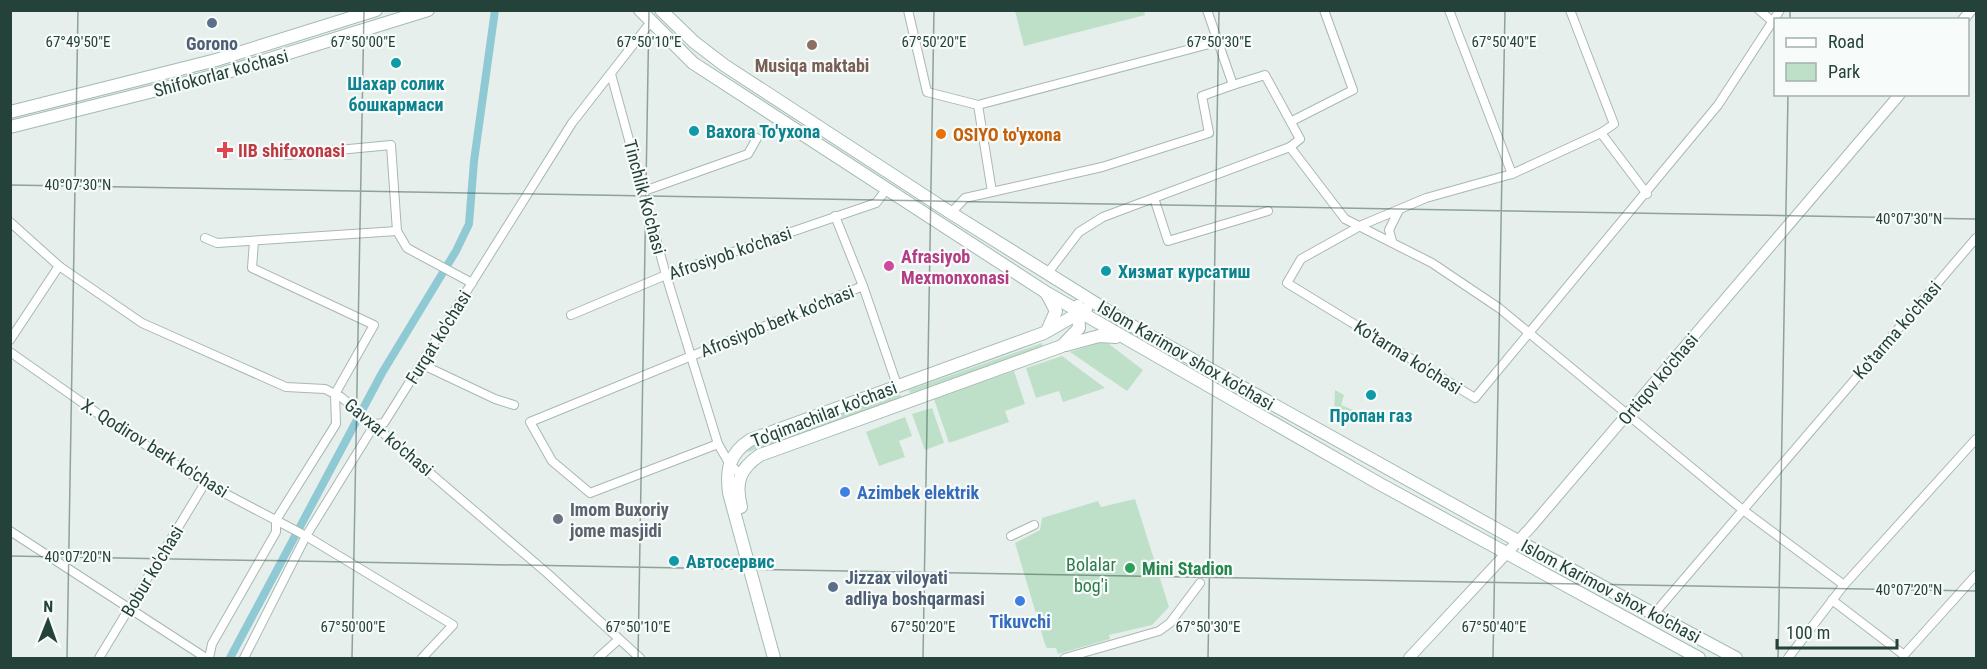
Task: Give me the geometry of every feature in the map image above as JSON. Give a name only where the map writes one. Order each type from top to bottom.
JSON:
[{"type":"main road","name":"Shifokorlar ko'chasi","points":[[10,112],[216,60],[376,10]]},
{"type":"main road","name":"Shifokorlar ko'chasi","points":[[10,127],[221,74],[428,10]]},
{"type":"main road","name":"Islom Karimov shox ko'chasi","points":[[640,10],[650,23],[693,63],[1047,293],[1124,339],[1699,658]]},
{"type":"main road","name":"Islom Karimov shox ko'chasi","points":[[661,10],[694,42],[724,65],[951,213],[1107,311],[1518,541],[1736,658]]},
{"type":"main road","points":[[1062,346],[1079,328],[1080,312],[1068,287]]},
{"type":"main road","points":[[1044,333],[1052,325],[1056,311],[1047,293]]},
{"type":"main road","name":"To'qimachilar ko'chasi","points":[[729,463],[739,447],[750,440],[1044,333],[1080,312],[1094,308],[1107,311]]},
{"type":"main road","name":"To'qimachilar ko'chasi","points":[[783,658],[738,493],[740,474],[760,455],[1062,346],[1099,336],[1124,339]]},
{"type":"main road","points":[[896,385],[906,395],[902,405]]},
{"type":"main road","points":[[729,463],[729,493],[774,658]]},
{"type":"street","points":[[908,10],[927,92],[978,105],[1217,42]]},
{"type":"street","points":[[1207,10],[1233,85]]},
{"type":"street","points":[[1292,121],[1353,90],[1324,10]]},
{"type":"street","points":[[1449,10],[1512,174]]},
{"type":"street","points":[[1570,10],[1614,124],[1601,133],[1647,194]]},
{"type":"street","points":[[1759,10],[1772,21]]},
{"type":"street","name":"Ko'tarma ko'chasi","points":[[1601,133],[1512,174],[1426,198],[1362,225],[1301,259],[1287,283],[1475,398],[1719,105],[1774,18]]},
{"type":"street","name":"Furqat ko'chasi","points":[[244,658],[306,536],[375,424],[384,423],[572,123],[650,23]]},
{"type":"street","name":"Tinchlik Ko'chasi","points":[[611,74],[666,275],[691,355]]},
{"type":"street","points":[[951,213],[965,198],[1102,167],[1209,133],[1202,96],[1265,75],[1300,139],[1290,147],[1103,217],[1079,232],[1047,274]]},
{"type":"street","name":"Ortiqov ko'chasi","points":[[1409,658],[1518,541],[1628,415],[1898,96]]},
{"type":"street","points":[[978,105],[992,192]]},
{"type":"street","points":[[644,191],[748,154],[757,138]]},
{"type":"street","points":[[286,155],[391,145],[397,231],[407,248],[472,283]]},
{"type":"street","points":[[1290,147],[1345,219],[1362,225],[1441,269],[1499,308],[1743,510],[1844,585]]},
{"type":"street","name":"Afrosiyob ko'chasi","points":[[571,315],[666,275],[876,203],[886,190]]},
{"type":"street","points":[[1154,198],[1168,242],[1268,211]]},
{"type":"street","points":[[1392,241],[1389,230],[1399,210]]},
{"type":"street","points":[[835,216],[863,286],[896,385]]},
{"type":"street","name":"Gavxar ko'chasi","points":[[10,222],[58,266],[142,323],[286,387],[325,389],[348,402],[547,573],[640,658]]},
{"type":"street","points":[[205,238],[217,243],[397,231]]},
{"type":"street","name":"Ko'tarma ko'chasi","points":[[1654,615],[1977,237]]},
{"type":"street","points":[[10,531],[208,658],[212,644],[276,532],[276,520],[336,424],[335,394],[375,325],[252,268],[254,241]]},
{"type":"street","points":[[10,340],[58,266]]},
{"type":"street","name":"Afrosiyob berk ko'chasi","points":[[691,355],[718,444],[590,493],[552,461],[530,422],[691,355],[863,286]]},
{"type":"street","name":"X. Qodirov berk ko'chasi","points":[[10,352],[107,420],[205,483],[306,536],[453,625],[422,658]]},
{"type":"street","points":[[421,364],[495,399],[514,405]]},
{"type":"street","points":[[1788,658],[1844,585],[1977,439]]},
{"type":"street","points":[[718,444],[729,463],[740,474]]},
{"type":"street","name":"Bobur ko'chasi","points":[[99,658],[205,483]]},
{"type":"street","points":[[1011,536],[1034,525]]},
{"type":"street","points":[[1832,600],[1904,657],[1977,575]]},
{"type":"street","points":[[1065,658],[1159,631],[1170,623],[1200,583]]},
{"type":"street","points":[[598,658],[618,640]]},
{"type":"green space","points":[[1015,11],[1144,11],[1145,15],[1024,46]]},
{"type":"green space","points":[[1105,341],[1143,370],[1127,391],[1070,352]]},
{"type":"green space","points":[[1042,343],[1043,347],[910,393],[909,390]]},
{"type":"green space","points":[[1062,356],[1105,388],[1063,402],[1059,391],[1036,398],[1026,368]]},
{"type":"green space","points":[[1014,371],[1025,404],[1005,411],[1009,422],[949,443],[934,399]]},
{"type":"green space","points":[[1335,390],[1344,395],[1341,405],[1360,413],[1358,423],[1334,413]]},
{"type":"green space","points":[[899,393],[901,397],[748,452],[747,448]]},
{"type":"green space","points":[[932,408],[944,443],[925,450],[912,414]]},
{"type":"green space","points":[[905,417],[912,436],[899,441],[905,457],[879,466],[866,432]]},
{"type":"green space","name":"Bolalar bog'i","points":[[1135,499],[1169,607],[1152,625],[1109,635],[1110,639],[1058,654],[1056,648],[1047,648],[1045,644],[1015,543],[1040,530],[1042,518],[1098,501],[1101,507]]},
{"type":"waterway","points":[[230,658],[382,373],[456,251],[469,224],[474,161],[495,10]]},
{"type":"place","name":"Gorono","points":[[212,23]]},
{"type":"place","name":"Musiqa maktabi","points":[[812,45]]},
{"type":"place","name":"Шахар солик бошкармаси","points":[[396,63]]},
{"type":"place","name":"Baxora To'yxona","points":[[694,131]]},
{"type":"place","name":"OSIYO to'yxona","points":[[941,134]]},
{"type":"place","name":"IIB shifoxonasi","points":[[225,150]]},
{"type":"place","name":"Afrasiyob Mexmonxonasi","points":[[889,266]]},
{"type":"place","name":"Хизмат курсатиш","points":[[1106,271]]},
{"type":"place","name":"Пропан газ","points":[[1371,395]]},
{"type":"place","name":"Azimbek elektrik","points":[[845,492]]},
{"type":"place","name":"Imom Buxoriy jome masjidi","points":[[558,519]]},
{"type":"place","name":"Автосервис","points":[[674,561]]},
{"type":"place","name":"Mini Stadion","points":[[1130,568]]},
{"type":"place","name":"Jizzax viloyati adliya boshqarmasi","points":[[833,587]]},
{"type":"place","name":"Tikuvchi","points":[[1020,601]]}]
